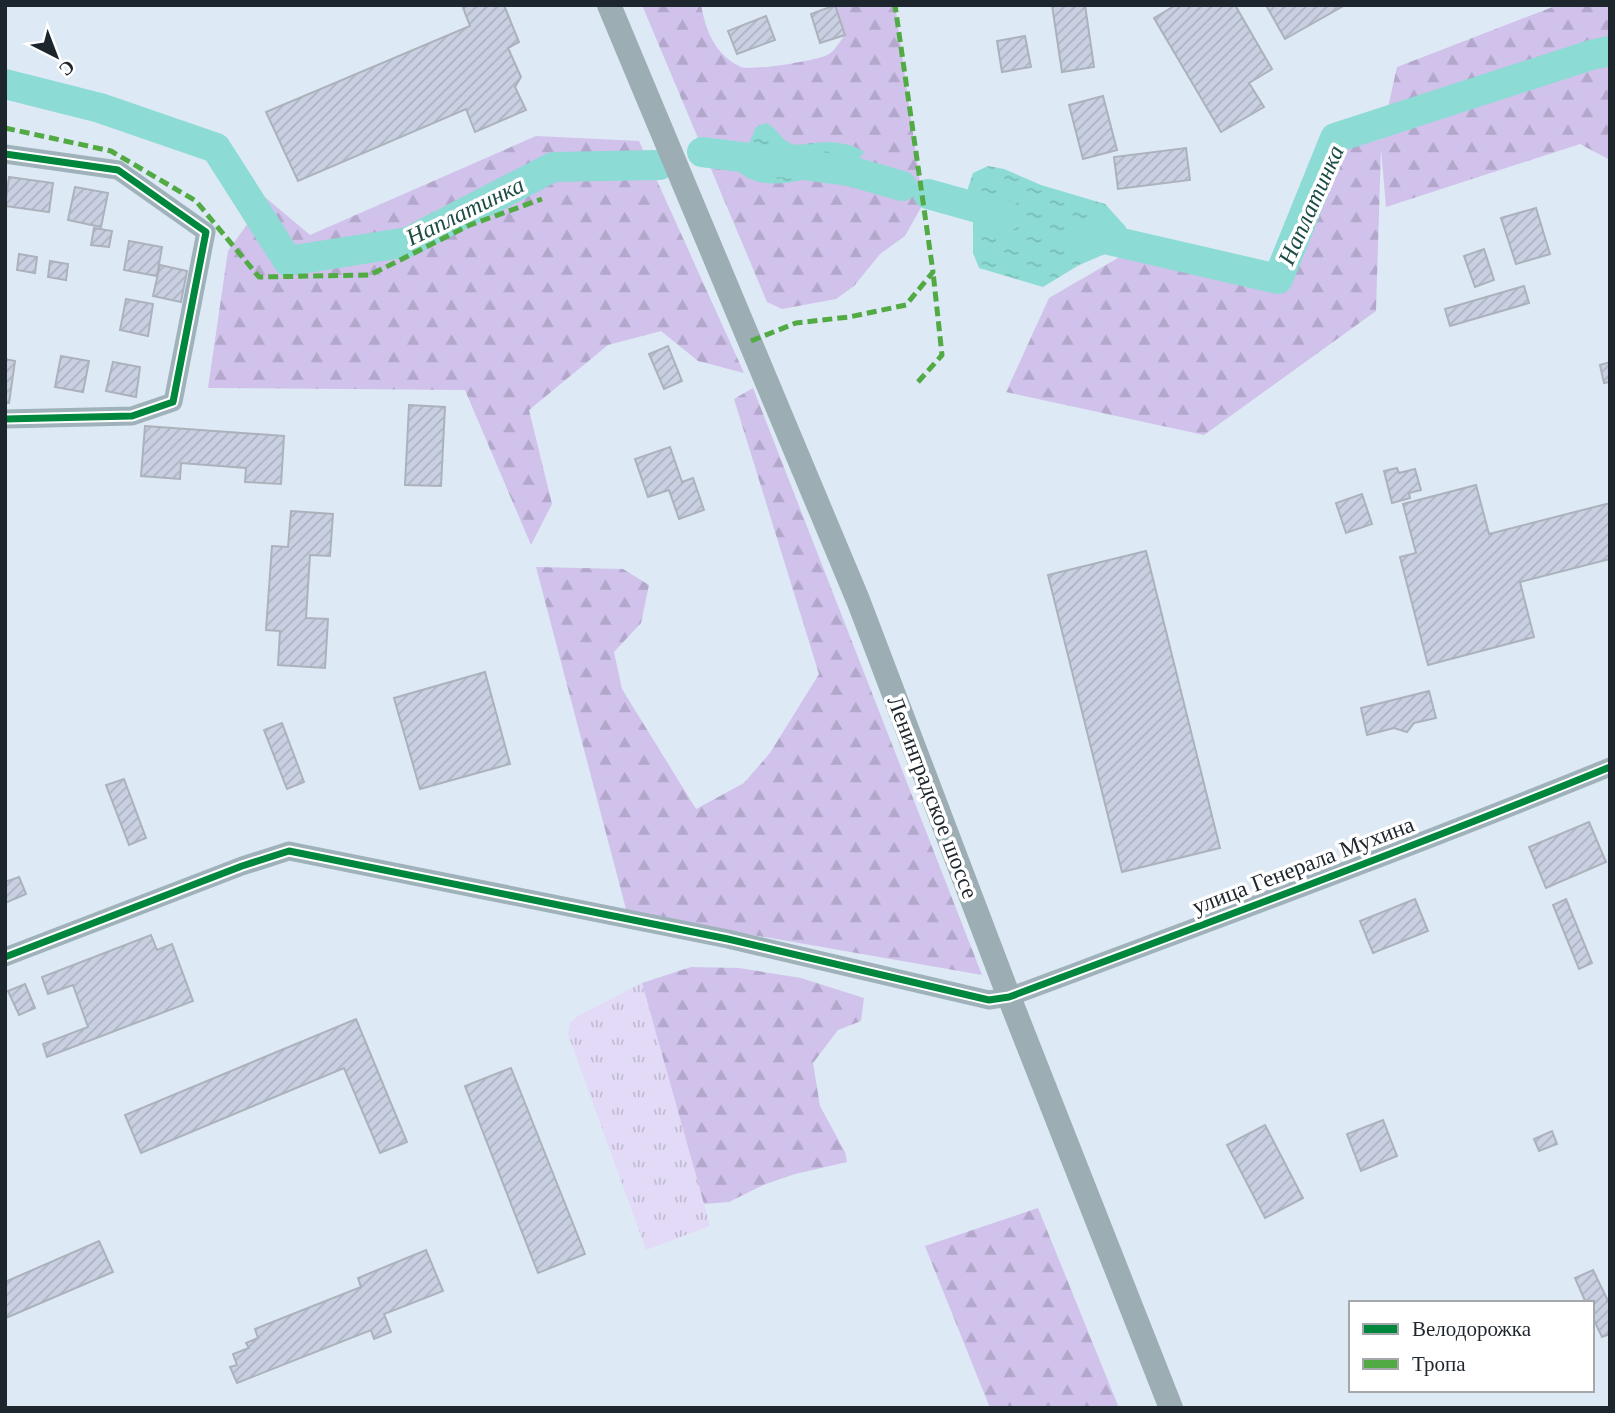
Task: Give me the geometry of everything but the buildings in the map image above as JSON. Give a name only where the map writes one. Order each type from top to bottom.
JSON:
[{"type":"main road","name":"Ленинградское шоссе","points":[[609,5],[858,600],[1009,997],[1171,1408]]},
{"type":"street","points":[[5,154],[118,170],[206,232],[173,402],[132,416],[5,419]]},
{"type":"street","name":"улица Генерала Мухина","points":[[1009,997],[1510,808],[1610,767]]},
{"type":"street","points":[[5,957],[289,850],[728,939],[989,1000],[1009,997]]},
{"type":"green space","points":[[642,5],[701,5],[709,33],[718,49],[732,62],[747,68],[770,67],[830,54],[845,35],[835,5],[895,5],[923,204],[905,236],[880,254],[854,286],[836,299],[782,309],[767,302]]},
{"type":"green space","points":[[1558,5],[1610,5],[1610,160],[1580,144],[1386,207],[1381,149],[1376,311],[1204,435],[1006,392],[1049,298],[1123,255],[1276,290],[1344,149],[1381,139],[1397,67]]},
{"type":"green space","points":[[536,136],[639,141],[744,373],[698,361],[661,331],[608,345],[529,410],[552,504],[531,545],[465,390],[208,388],[228,251],[266,198],[310,235]]},
{"type":"green space","points":[[753,388],[982,975],[627,913],[536,567],[623,569],[649,585],[641,623],[614,652],[622,689],[696,809],[744,783],[770,753],[819,674],[734,399]]},
{"type":"green space","points":[[691,967],[739,968],[801,978],[864,998],[861,1021],[838,1030],[813,1063],[820,1106],[845,1152],[847,1162],[795,1174],[763,1185],[729,1202],[704,1204],[642,983]]},
{"type":"green space","points":[[642,983],[710,1226],[646,1250],[568,1034],[570,1023],[578,1016]]},
{"type":"green space","points":[[1038,1208],[1119,1408],[990,1408],[925,1246]]},
{"type":"water","points":[[766,123],[792,144],[834,143],[848,145],[864,152],[849,164],[808,178],[784,183],[760,182],[739,172],[737,158],[749,144],[756,127]]},
{"type":"water","points":[[988,166],[1105,204],[1126,227],[1126,235],[1110,252],[1079,265],[1043,287],[979,268],[973,253],[973,220],[967,196],[973,173]]},
{"type":"waterway","name":"Наплатинка","points":[[1083,234],[1278,279],[1335,138],[1610,51]]},
{"type":"waterway","name":"Наплатинка","points":[[5,84],[100,108],[216,148],[288,261],[408,242],[553,167],[659,165]]},
{"type":"waterway","name":"Наплатинка","points":[[702,152],[850,171],[902,186]]},
{"type":"waterway","name":"Наплатинка","points":[[928,194],[1007,216]]},
{"type":"marked path","points":[[751,341],[796,323],[849,317],[906,305],[933,272],[895,5]]},
{"type":"marked path","points":[[5,128],[111,151],[196,201],[259,277],[370,275],[470,225],[542,199]]},
{"type":"marked path","points":[[918,382],[942,355],[933,272]]},
{"type":"cycle path","points":[[5,154],[118,170],[206,232],[173,402],[132,416],[5,419]]},
{"type":"cycle path","points":[[5,957],[242,866],[289,851],[728,939],[989,1000],[1009,997],[1235,913],[1610,767]]}]
